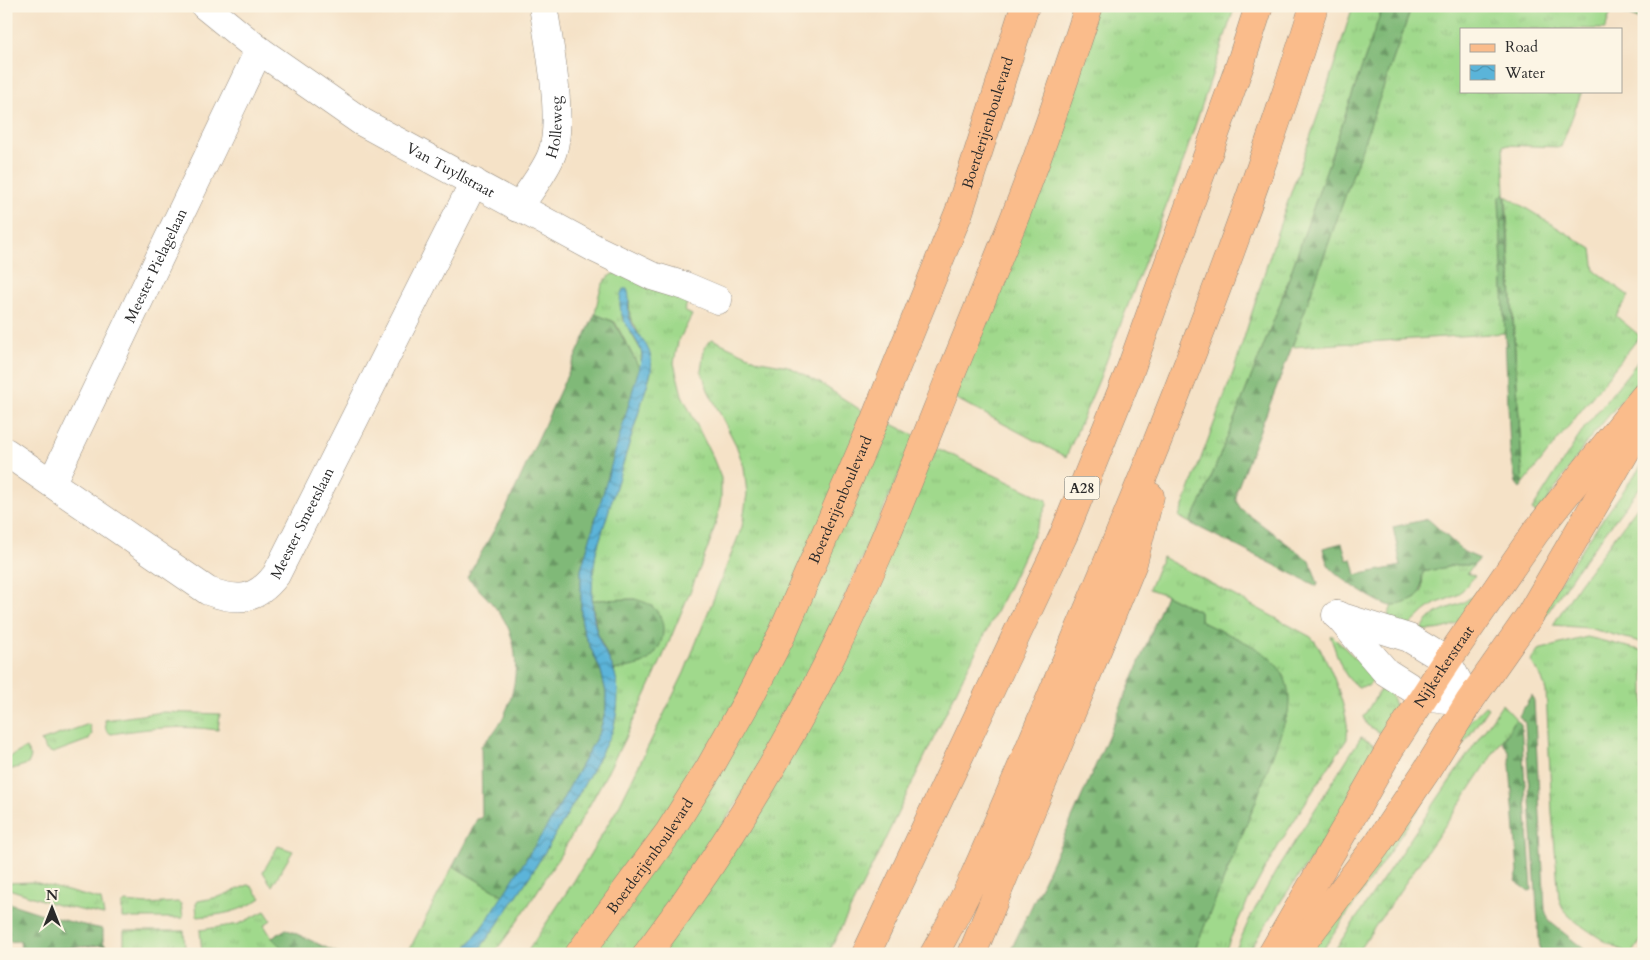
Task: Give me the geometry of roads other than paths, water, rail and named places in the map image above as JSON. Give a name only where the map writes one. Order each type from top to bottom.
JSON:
[{"type":"main road","name":"Boerderijenboulevard","points":[[579,954],[669,832],[710,767],[783,632],[875,419],[959,212],[1025,6]]},
{"type":"main road","points":[[647,954],[710,867],[753,799],[793,732],[829,662],[863,589],[924,444],[1024,194],[1089,6]]},
{"type":"main road","name":"A28","points":[[866,954],[1068,525],[1132,368],[1259,6]]},
{"type":"main road","points":[[934,954],[971,883],[1111,554],[1176,393],[1250,198],[1295,68],[1314,6]]},
{"type":"main road","points":[[972,954],[1133,563],[1176,393]]},
{"type":"main road","name":"Nijkerkerstraat","points":[[1272,954],[1390,747],[1447,661],[1535,533],[1644,397]]},
{"type":"main road","points":[[1294,954],[1376,846],[1427,770],[1469,702],[1530,615],[1644,420]]},
{"type":"street","name":"Van Tuyllstraat","points":[[204,6],[259,50],[362,122],[596,249],[652,276],[685,286],[718,300]]},
{"type":"street","name":"Holleweg","points":[[518,208],[552,155],[556,131],[555,84],[543,6]]},
{"type":"street","name":"Meester Pielagelaan","points":[[52,482],[259,50]]},
{"type":"street","name":"Meester Smeetslaan","points":[[6,452],[208,591],[229,597],[241,598],[262,590],[276,575],[474,182]]},
{"type":"street","points":[[1336,615],[1409,638],[1447,661],[1469,702],[1424,696],[1386,672],[1336,615]]},
{"type":"water","points":[[623,289],[627,289],[628,292],[629,315],[632,323],[650,354],[651,372],[596,552],[593,572],[592,603],[594,623],[600,642],[616,676],[618,700],[614,725],[597,761],[565,818],[514,901],[476,954],[462,954],[487,920],[553,817],[600,731],[606,709],[606,692],[601,671],[584,633],[581,617],[581,570],[642,358],[638,344],[623,318],[620,300]]}]
